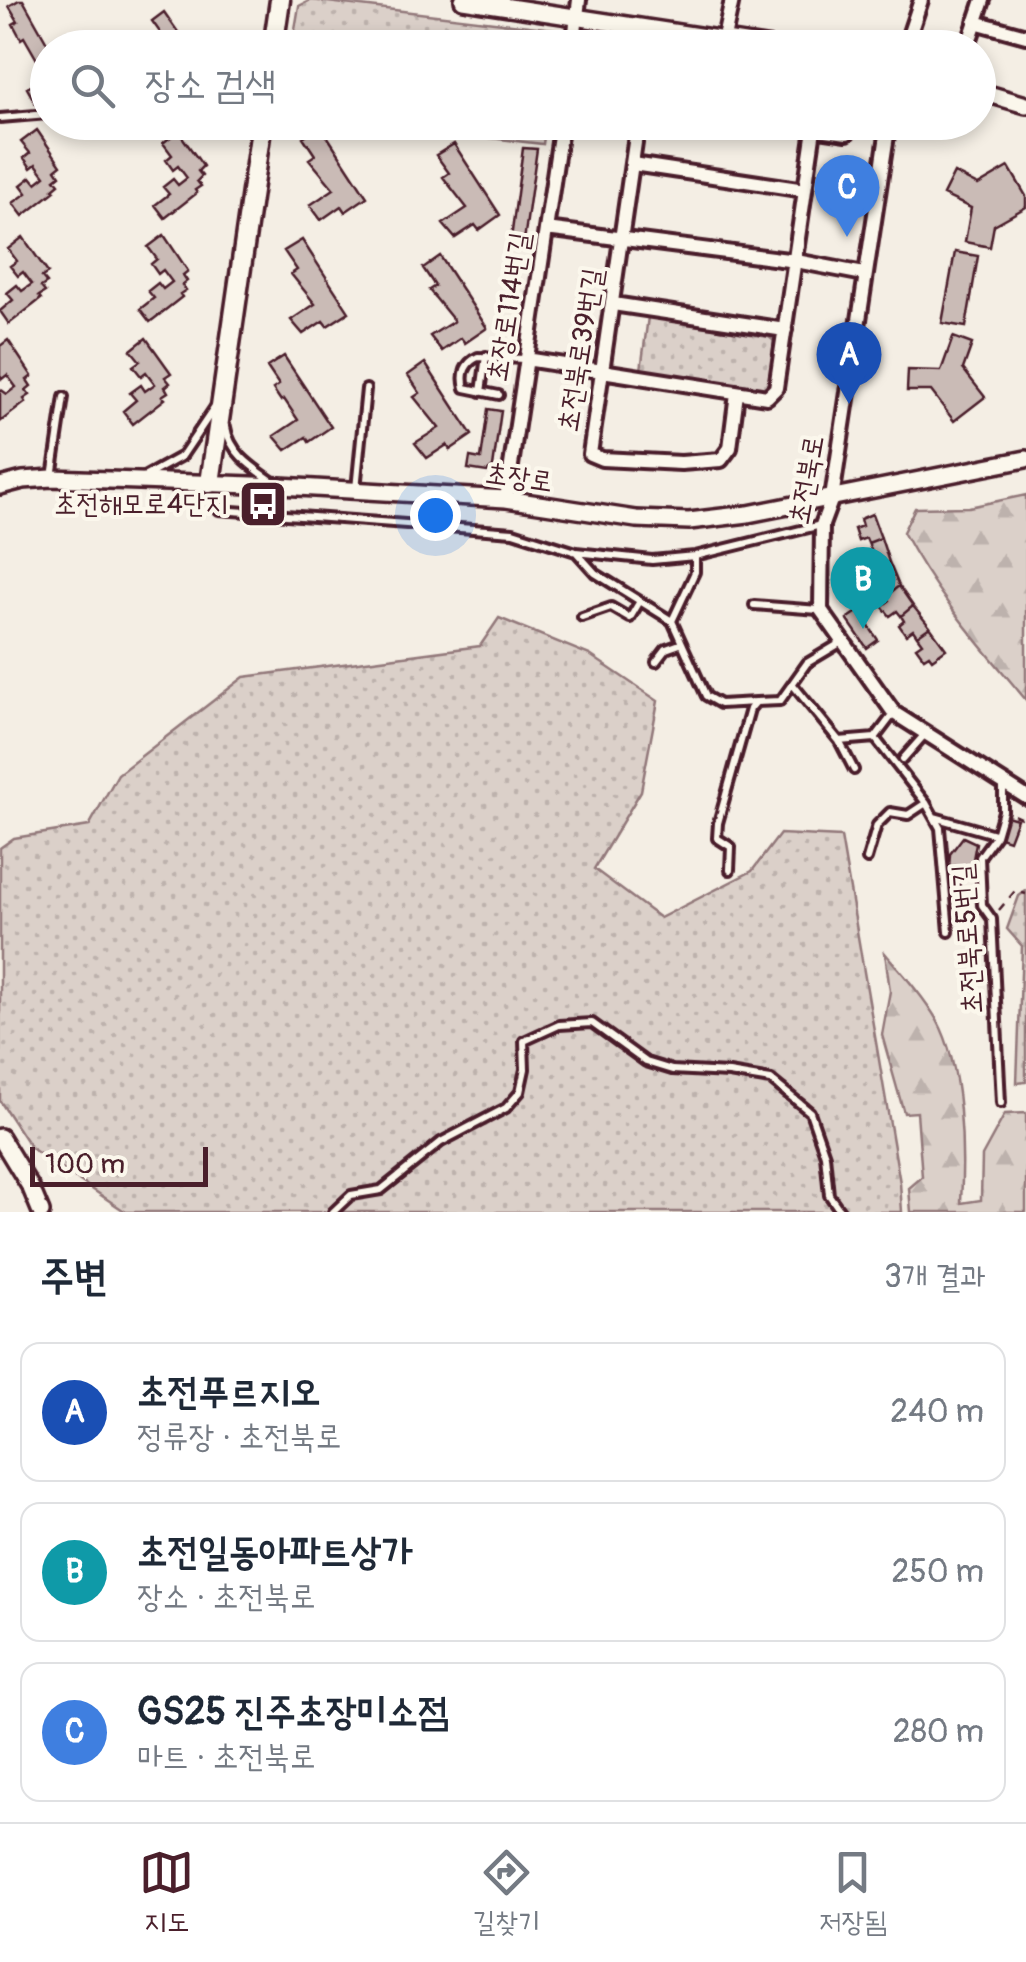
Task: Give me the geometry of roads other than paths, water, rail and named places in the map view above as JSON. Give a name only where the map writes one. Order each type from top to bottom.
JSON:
[{"type":"main road","points":[[276,30],[280,0]]},
{"type":"main road","points":[[210,483],[259,140]]},
{"type":"street","points":[[464,0],[579,8],[685,30]]},
{"type":"street","points":[[726,30],[732,0]]},
{"type":"street","points":[[910,30],[921,0]]},
{"type":"street","points":[[973,30],[982,0]]},
{"type":"street","points":[[975,22],[1026,36]]},
{"type":"street","points":[[996,96],[1026,105]]},
{"type":"street","name":"초장로114번길","points":[[506,499],[559,140]]},
{"type":"street","name":"초전북로39번길","points":[[636,140],[590,454],[602,459],[681,463],[722,460],[730,448],[738,393]]},
{"type":"street","points":[[526,359],[767,397],[776,388],[812,140]]},
{"type":"street","name":"초전북로","points":[[820,610],[822,525],[832,498],[886,140]]},
{"type":"street","points":[[633,164],[805,190]]},
{"type":"street","name":"초전북로39번길","points":[[546,229],[796,261],[864,274]]},
{"type":"street","points":[[613,304],[785,330]]},
{"type":"street","name":"초장로","points":[[0,486],[52,478],[280,486],[506,499],[636,520],[689,520],[748,514],[1026,459]]},
{"type":"street","points":[[820,610],[894,712],[1026,797]]},
{"type":"street","points":[[0,1136],[41,1212]]},
{"type":"lane","points":[[0,118],[30,116]]},
{"type":"lane","points":[[499,396],[465,388],[463,380],[470,361],[486,356],[526,359]]},
{"type":"lane","points":[[480,392],[486,356]]},
{"type":"lane","points":[[356,490],[366,390]]},
{"type":"lane","points":[[52,478],[64,398]]},
{"type":"lane","points":[[136,480],[182,456],[221,398]]},
{"type":"lane","points":[[221,398],[227,437],[236,452],[280,486]]},
{"type":"lane","points":[[219,510],[513,532],[576,552],[652,560],[695,556],[822,525]]},
{"type":"lane","points":[[576,552],[595,573],[672,621],[706,696],[720,704],[780,701],[807,663],[843,641]]},
{"type":"lane","points":[[672,621],[695,572],[695,556]]},
{"type":"lane","points":[[582,617],[610,607],[630,618],[640,601]]},
{"type":"lane","points":[[754,605],[820,610]]},
{"type":"lane","points":[[656,662],[666,649],[680,644]]},
{"type":"lane","points":[[794,686],[839,741],[854,770]]},
{"type":"lane","points":[[730,870],[731,847],[717,838],[718,823],[750,709],[756,702]]},
{"type":"lane","points":[[839,741],[875,738],[894,712]]},
{"type":"lane","points":[[903,759],[927,732]]},
{"type":"lane","points":[[875,738],[926,803],[940,828],[949,932]]},
{"type":"lane","name":"초전북로5번길","points":[[1001,1103],[992,918],[982,905],[980,857],[996,835],[1003,811],[1003,780]]},
{"type":"lane","points":[[867,859],[876,826],[890,812],[908,815],[926,803]]},
{"type":"lane","name":"초전북로5번길","points":[[934,817],[996,835]]},
{"type":"lane","points":[[334,1212],[351,1195],[381,1190],[441,1142],[506,1108],[520,1092],[525,1069],[524,1041],[560,1025],[592,1023],[646,1062],[672,1070],[771,1080],[810,1112],[825,1155],[829,1195],[841,1212]]},
{"type":"place","name":"GS25 진주초장미소점","points":[[847,237]]},
{"type":"place","name":"초전푸르지오","points":[[849,404]]},
{"type":"place","name":"초전해모로4단지","points":[[263,504]]},
{"type":"place","name":"초전일동아파트상가","points":[[863,629]]}]
